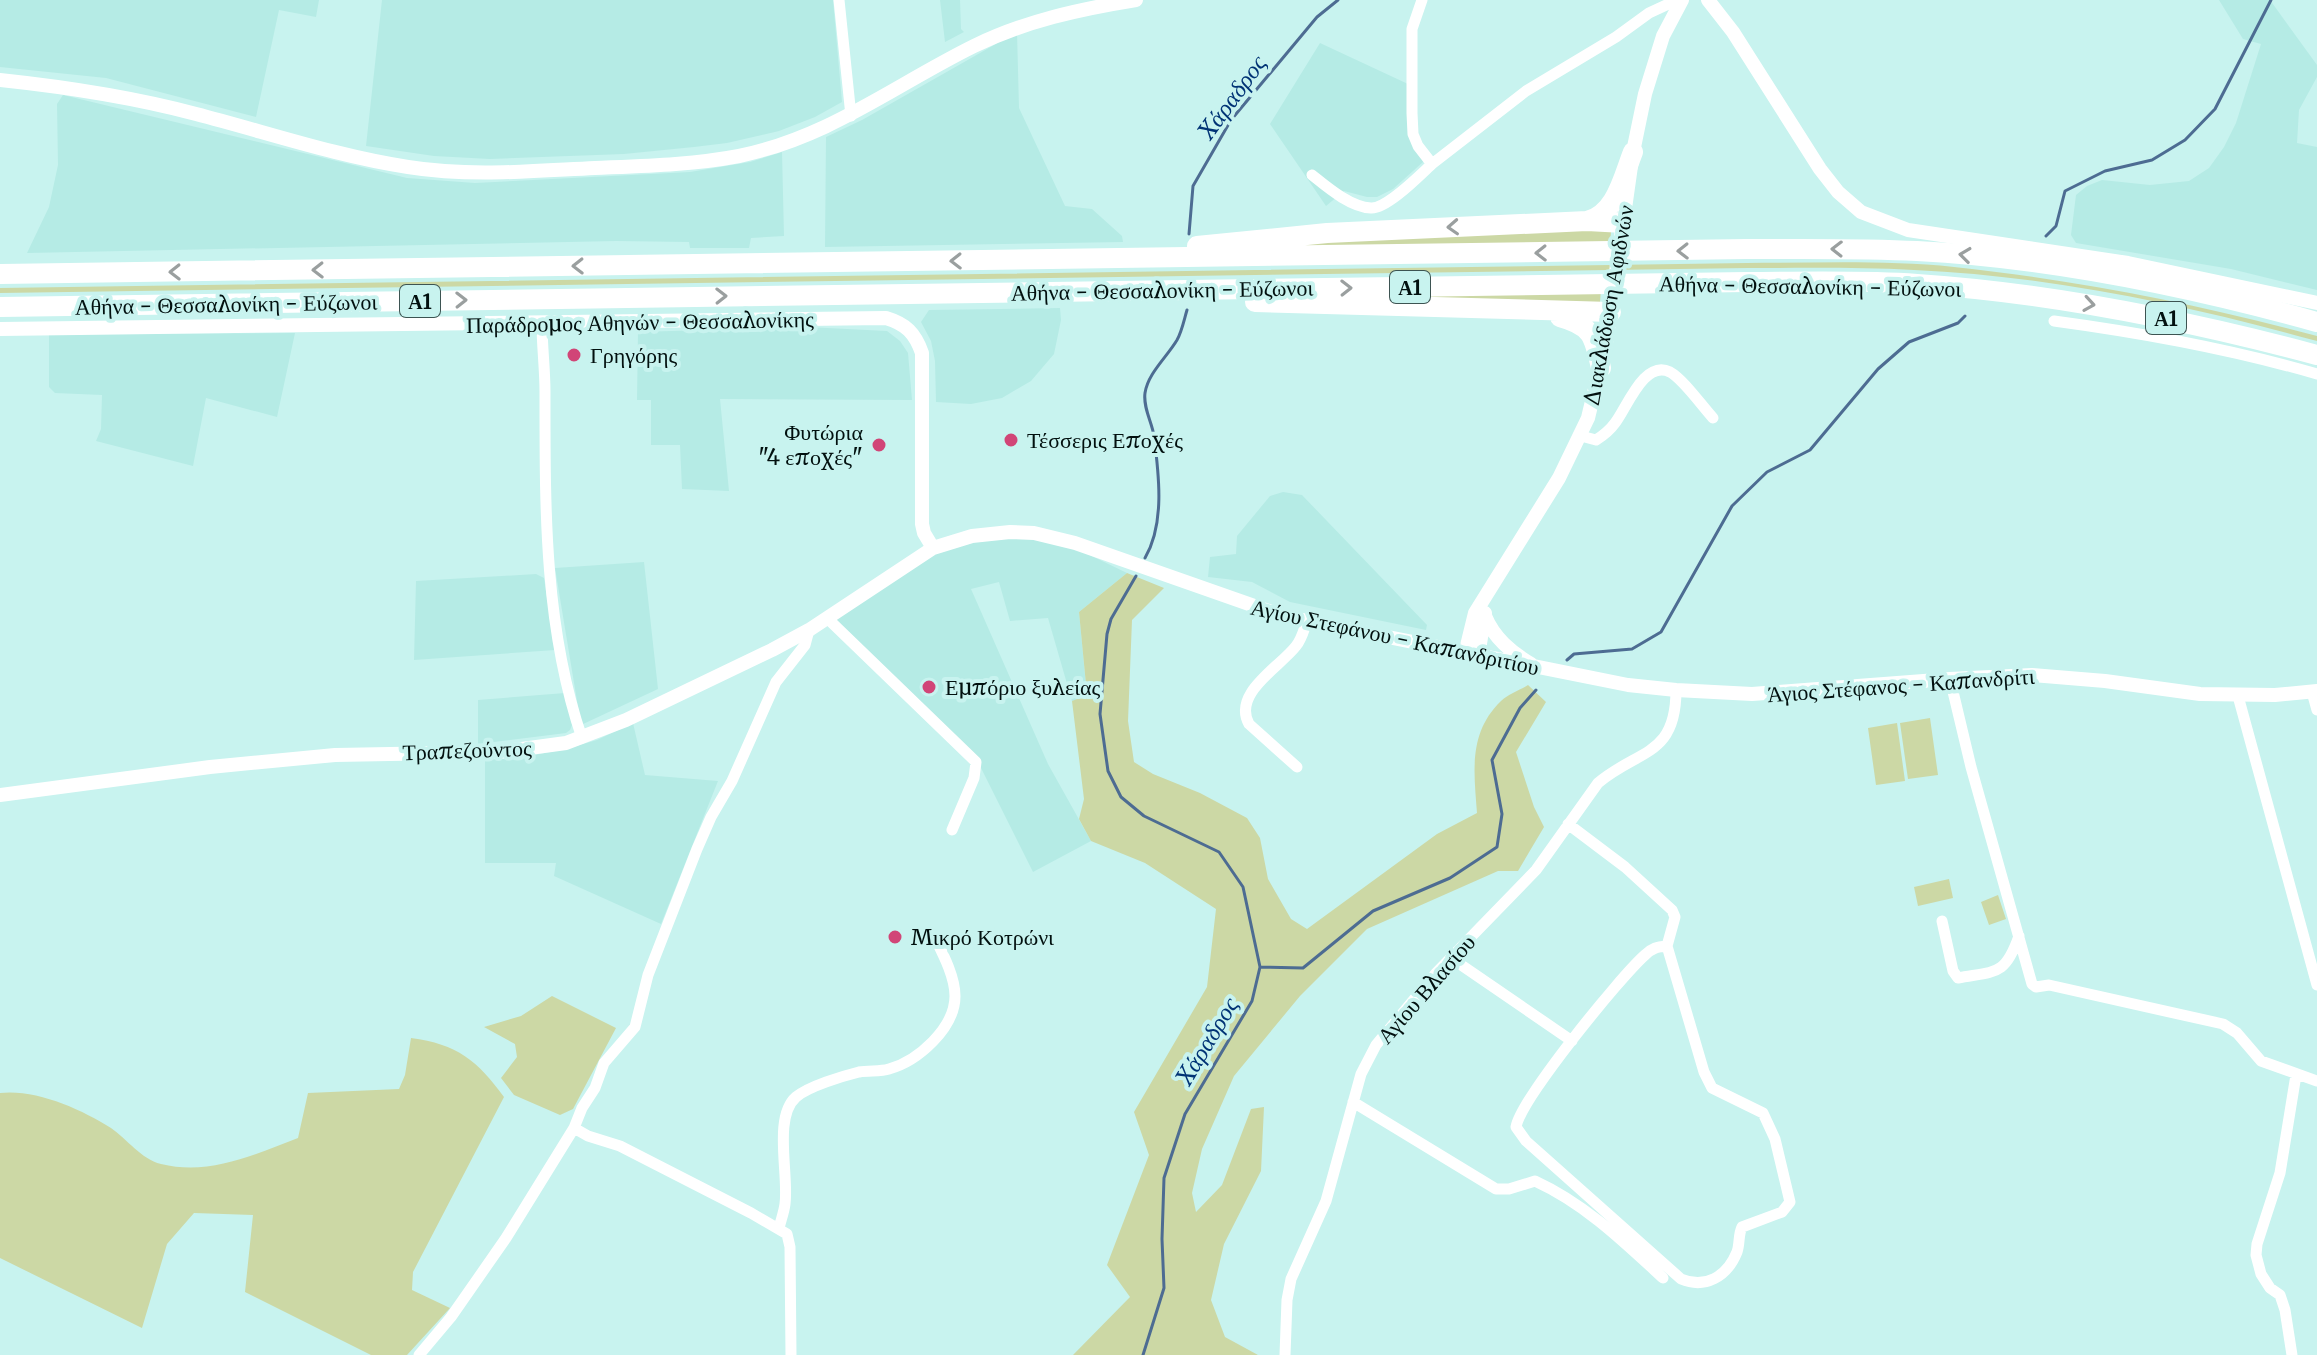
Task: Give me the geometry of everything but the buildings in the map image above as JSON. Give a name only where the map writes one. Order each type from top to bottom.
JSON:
[{"type":"highway","points":[[1074,259],[1341,232],[1587,221],[1607,211],[1633,152]]},
{"type":"highway","points":[[1587,221],[1623,229]]},
{"type":"highway","name":"Αθήνα - Θεσσαλονίκη - Εύζωνοι","points":[[0,274],[1756,246],[1908,248],[2133,278],[2317,322]]},
{"type":"highway","points":[[1807,282],[1832,289]]},
{"type":"highway","name":"Αθήνα - Θεσσαλονίκη - Εύζωνοι","points":[[0,307],[1807,282],[1944,288],[2142,313],[2317,355]]},
{"type":"highway","points":[[1072,291],[1176,299],[1537,311],[1612,305]]},
{"type":"highway","points":[[1537,311],[1577,323],[1589,331],[1601,368]]},
{"type":"main road","points":[[0,80],[143,101],[305,144],[408,167],[490,174],[660,165],[736,156],[802,138],[851,116],[949,59],[1009,31],[1066,13],[1136,0]]},
{"type":"main road","name":"Διακλάδωση Αφιδνών","points":[[1471,655],[1475,613],[1559,478],[1581,436],[1594,400],[1612,305],[1633,152],[1653,63],[1680,0]]},
{"type":"main road","points":[[1708,0],[1733,32],[1820,169],[1850,203],[1873,219],[1908,230],[2128,263],[2317,303]]},
{"type":"main road","points":[[1720,0],[1733,32]]},
{"type":"main road","name":"Παράδρομος Αθηνών - Θεσσαλονίκης","points":[[0,329],[886,318],[902,324],[913,334],[922,353],[922,524],[933,548]]},
{"type":"main road","name":"Αγίου Στεφάνου - Καπανδριτίου","points":[[933,548],[997,533],[1049,536],[1259,609],[1307,621],[1607,682],[1676,690]]},
{"type":"main road","name":"Τραπεζούντος","points":[[0,795],[210,767],[335,755],[500,752],[582,738],[626,720],[809,630],[933,548]]},
{"type":"main road","name":"Διακλάδωση Αφιδνών","points":[[1471,655],[1485,616],[1487,593]]},
{"type":"main road","points":[[1485,616],[1504,644],[1538,668]]},
{"type":"main road","name":"Άγιος Στέφανος - Καπανδρίτι","points":[[1676,690],[1764,694],[2003,676],[2069,677],[2157,690],[2238,696],[2314,691]]},
{"type":"street","points":[[839,0],[851,116]]},
{"type":"street","points":[[1422,0],[1412,29],[1413,134],[1422,154],[1432,164]]},
{"type":"street","points":[[1312,175],[1335,194],[1372,208],[1383,205],[1526,91],[1616,37],[1649,13],[1680,0]]},
{"type":"street","points":[[2054,321],[2178,340],[2268,359],[2317,374]]},
{"type":"street","points":[[542,324],[545,388],[543,457],[549,580],[572,708],[582,738]]},
{"type":"street","points":[[1581,436],[1596,440],[1605,435],[1645,377],[1656,371],[1670,372],[1713,418]]},
{"type":"street","points":[[827,618],[976,762],[974,778],[952,830]]},
{"type":"street","points":[[1297,767],[1249,724],[1245,706],[1257,686],[1297,645],[1307,621]]},
{"type":"street","points":[[419,1355],[486,1269],[574,1128],[604,1063],[635,1027],[648,975],[701,838],[732,781],[776,682],[805,645],[809,630]]},
{"type":"street","points":[[1950,679],[2030,979],[2036,987],[2049,985],[2223,1024],[2237,1033],[2261,1061],[2317,1081]]},
{"type":"street","name":"Αγίου Βλασίου","points":[[1285,1355],[1291,1279],[1326,1201],[1361,1074],[1376,1045],[1451,958],[1536,870],[1598,783],[1611,772],[1658,746],[1676,710],[1676,690]]},
{"type":"street","points":[[2314,691],[2317,710]]},
{"type":"street","points":[[2238,696],[2317,985]]},
{"type":"street","points":[[1568,824],[1625,867],[1672,910],[1675,917],[1667,946],[1704,1072],[1712,1088],[1763,1113],[1775,1139],[1790,1202],[1782,1212],[1748,1222],[1742,1227],[1737,1251],[1725,1270],[1713,1281],[1694,1284],[1681,1279],[1516,1127],[1518,1118],[1572,1041],[1643,956],[1654,948],[1667,946]]},
{"type":"street","points":[[1942,921],[1953,971],[1958,978],[1997,970],[2005,965],[2019,935]]},
{"type":"street","points":[[779,1228],[785,1195],[784,1126],[786,1113],[796,1097],[860,1072],[888,1070],[907,1062],[932,1042],[949,1022],[955,993],[935,938]]},
{"type":"street","points":[[1451,958],[1572,1041]]},
{"type":"street","points":[[2292,1355],[2280,1295],[2270,1288],[2261,1274],[2256,1255],[2280,1173],[2296,1075]]},
{"type":"street","points":[[1353,1102],[1496,1189],[1509,1189],[1535,1181],[1549,1187],[1595,1217],[1663,1278]]},
{"type":"street","points":[[574,1128],[620,1146],[787,1234],[790,1247],[791,1355]]},
{"type":"shaded area","points":[[0,0],[319,0],[316,17],[279,10],[256,117],[106,78],[0,67]]},
{"type":"shaded area","points":[[382,0],[833,0],[842,102],[779,131],[727,143],[624,154],[490,159],[434,156],[366,146]]},
{"type":"shaded area","points":[[940,0],[960,0],[961,29],[964,32],[945,42]]},
{"type":"shaded area","points":[[2219,0],[2270,0],[2317,65],[2317,77],[2299,110],[2297,143],[2317,147],[2317,290],[2231,269],[2076,243],[2071,235],[2076,195],[2087,186],[2102,180],[2150,185],[2189,181],[2209,168],[2224,147],[2236,123],[2261,44],[2243,39]]},
{"type":"shaded area","points":[[1017,32],[1019,108],[1065,206],[1092,209],[1122,236],[1123,242],[825,247],[826,137],[862,120]]},
{"type":"shaded area","points":[[1320,43],[1408,84],[1423,162],[1393,189],[1377,197],[1344,191],[1326,206],[1270,124]]},
{"type":"shaded area","points":[[63,95],[407,178],[475,183],[690,172],[750,162],[782,152],[784,236],[751,238],[749,248],[690,248],[689,242],[616,241],[27,253],[49,207],[58,165],[57,104]]},
{"type":"shaded area","points":[[1603,229],[1611,232],[1610,244],[1224,247]]},
{"type":"shaded area","points":[[1903,263],[2000,272],[2182,304],[2317,336],[2317,341],[2117,294],[1965,273],[1873,268],[0,293],[0,288]]},
{"type":"shaded area","points":[[1601,288],[1600,303],[1238,295]]},
{"type":"shaded area","points":[[1060,308],[1061,320],[1054,354],[1031,381],[1002,398],[971,404],[936,402],[935,361],[931,341],[921,322],[929,310]]},
{"type":"shaded area","points":[[807,327],[887,331],[900,341],[908,353],[912,400],[720,399],[729,491],[682,489],[680,445],[651,445],[651,400],[637,400],[638,332]]},
{"type":"shaded area","points":[[295,333],[277,417],[206,398],[193,466],[96,441],[101,429],[102,395],[55,393],[49,387],[49,334]]},
{"type":"shaded area","points":[[1283,492],[1302,495],[1427,625],[1426,630],[1290,602],[1252,582],[1208,577],[1210,557],[1236,554],[1237,536],[1270,496]]},
{"type":"shaded area","points":[[1004,536],[1039,539],[1073,547],[1127,573],[1079,612],[1087,696],[1072,701],[1048,618],[1010,621],[999,582],[971,589],[1048,764],[1091,841],[1033,872],[976,758],[832,619],[930,553],[967,542]]},
{"type":"shaded area","points":[[644,562],[658,689],[581,725],[555,568]]},
{"type":"shaded area","points":[[1127,573],[1164,588],[1132,620],[1128,721],[1134,762],[1247,818],[1260,838],[1268,879],[1291,919],[1307,929],[1437,834],[1477,813],[1476,754],[1478,740],[1490,713],[1504,699],[1528,685],[1546,702],[1516,752],[1544,827],[1518,871],[1498,871],[1367,929],[1300,996],[1234,1076],[1202,1149],[1192,1193],[1196,1212],[1222,1185],[1251,1109],[1264,1107],[1261,1171],[1224,1244],[1211,1300],[1225,1337],[1258,1355],[1073,1355],[1130,1297],[1107,1265],[1149,1155],[1134,1112],[1207,987],[1216,909],[1145,863],[1091,841],[1079,819],[1084,799],[1072,701],[1087,695],[1079,612]]},
{"type":"shaded area","points":[[536,574],[544,578],[555,650],[414,660],[416,581]]},
{"type":"shaded area","points":[[565,693],[572,725],[566,733],[478,744],[478,700]]},
{"type":"shaded area","points":[[1930,718],[1938,775],[1908,779],[1900,723]]},
{"type":"shaded area","points":[[633,723],[645,775],[718,781],[661,924],[554,876],[556,863],[485,863],[485,759],[529,756],[566,749],[597,740]]},
{"type":"shaded area","points":[[1897,723],[1905,781],[1876,785],[1868,728]]},
{"type":"shaded area","points":[[1949,879],[1953,898],[1918,906],[1914,887]]},
{"type":"shaded area","points":[[1998,895],[2006,919],[1989,925],[1981,902]]},
{"type":"shaded area","points":[[552,996],[616,1028],[573,1109],[560,1115],[514,1095],[501,1078],[517,1057],[515,1044],[484,1027],[521,1016]]},
{"type":"shaded area","points":[[411,1038],[441,1045],[465,1056],[485,1073],[504,1097],[413,1272],[412,1290],[450,1308],[407,1355],[371,1355],[245,1292],[253,1215],[194,1213],[167,1244],[142,1328],[0,1258],[0,1093],[43,1097],[86,1114],[161,1164],[214,1166],[298,1138],[308,1093],[399,1089],[405,1075]]},
{"type":"waterway","name":"Χάραδρος","points":[[1189,234],[1193,186],[1231,120],[1317,17],[1338,0]]},
{"type":"waterway","points":[[2046,236],[2056,226],[2065,191],[2105,171],[2152,160],[2185,140],[2215,109],[2271,0]]},
{"type":"waterway","name":"Χάραδρος","points":[[1145,558],[1156,530],[1159,499],[1154,436],[1145,393],[1154,372],[1177,340],[1187,310]]},
{"type":"waterway","points":[[1567,660],[1574,654],[1632,649],[1661,632],[1732,506],[1767,472],[1810,450],[1878,369],[1909,342],[1958,323],[1965,316]]},
{"type":"waterway","name":"Χάραδρος","points":[[1136,576],[1111,619],[1107,634],[1100,714],[1108,771],[1121,797],[1144,816],[1219,852],[1243,887],[1260,967],[1252,1001],[1185,1114],[1164,1178],[1164,1288],[1143,1355]]},
{"type":"waterway","points":[[1260,967],[1303,968],[1373,911],[1450,878],[1497,847],[1502,814],[1492,760],[1520,708],[1536,690]]},
{"type":"place","name":"Γρηγόρης","points":[[574,355]]},
{"type":"place","name":"Τέσσερις Εποχές","points":[[1011,440]]},
{"type":"place","name":"Φυτώρια \"4 εποχές\"","points":[[879,445]]},
{"type":"place","name":"Εμπόριο ξυλείας","points":[[929,687]]},
{"type":"place","name":"Μικρό Κοτρώνι","points":[[895,937]]}]
